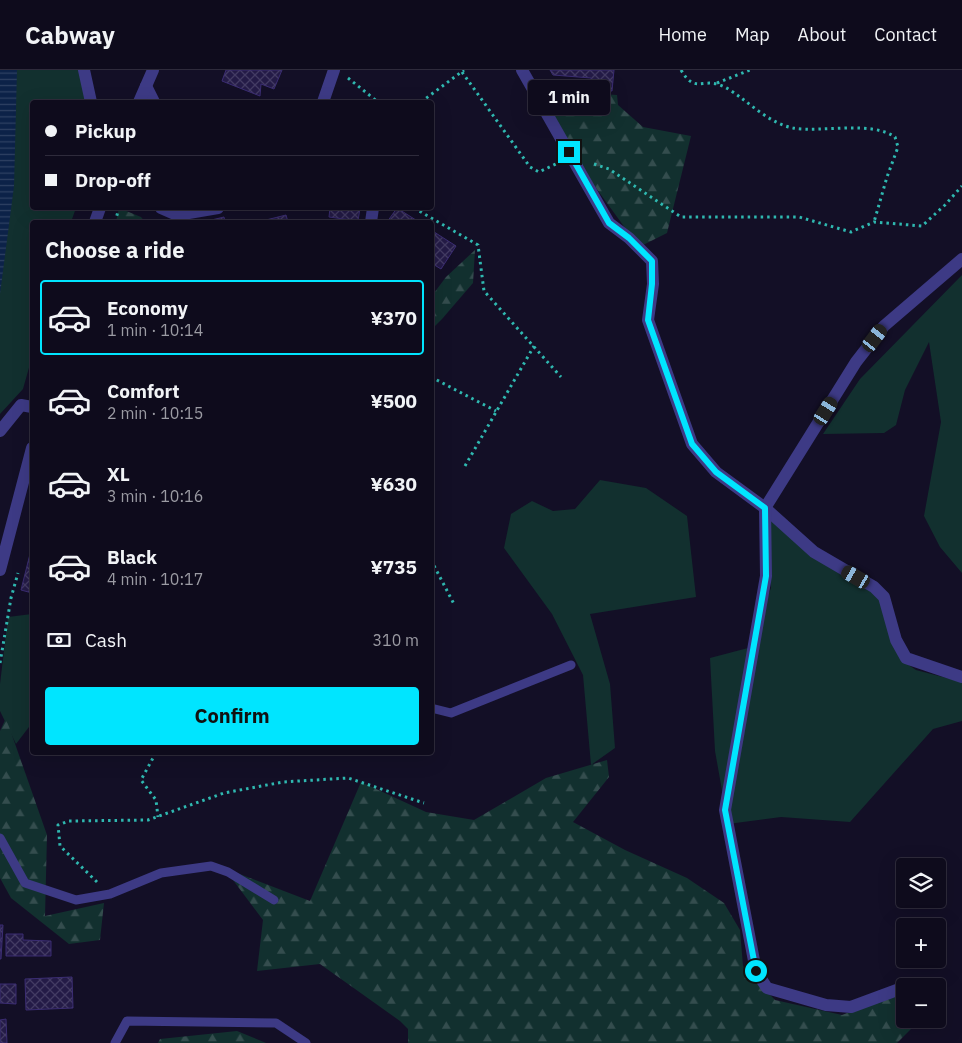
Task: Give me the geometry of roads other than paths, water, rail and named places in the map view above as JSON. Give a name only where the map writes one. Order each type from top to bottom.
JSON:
[{"type":"street","points":[[84,70],[91,100]]},
{"type":"street","points":[[140,100],[153,70]]},
{"type":"street","points":[[522,70],[609,223],[629,238],[652,261],[652,284],[648,320],[692,444],[716,472],[765,508],[814,552],[874,587],[884,597],[896,640],[906,658],[962,677]]},
{"type":"street","points":[[324,100],[339,73]]},
{"type":"street","points":[[146,86],[153,100]]},
{"type":"street","points":[[166,210],[177,215],[206,210]]},
{"type":"street","points":[[896,991],[852,1007],[826,1005],[767,988],[756,971],[725,810],[766,576],[765,508],[856,362],[884,326],[962,259]]},
{"type":"street","points":[[0,431],[20,405],[30,407]]},
{"type":"street","points":[[0,570],[30,456]]},
{"type":"lane","points":[[434,709],[451,712],[571,665]]},
{"type":"lane","points":[[0,838],[26,883],[76,900],[110,894],[161,873],[211,866],[228,872],[274,900]]},
{"type":"lane","points":[[115,1043],[128,1021],[276,1023],[306,1043]]},
{"type":"water","points":[[0,70],[17,70],[14,186],[0,294]]}]
